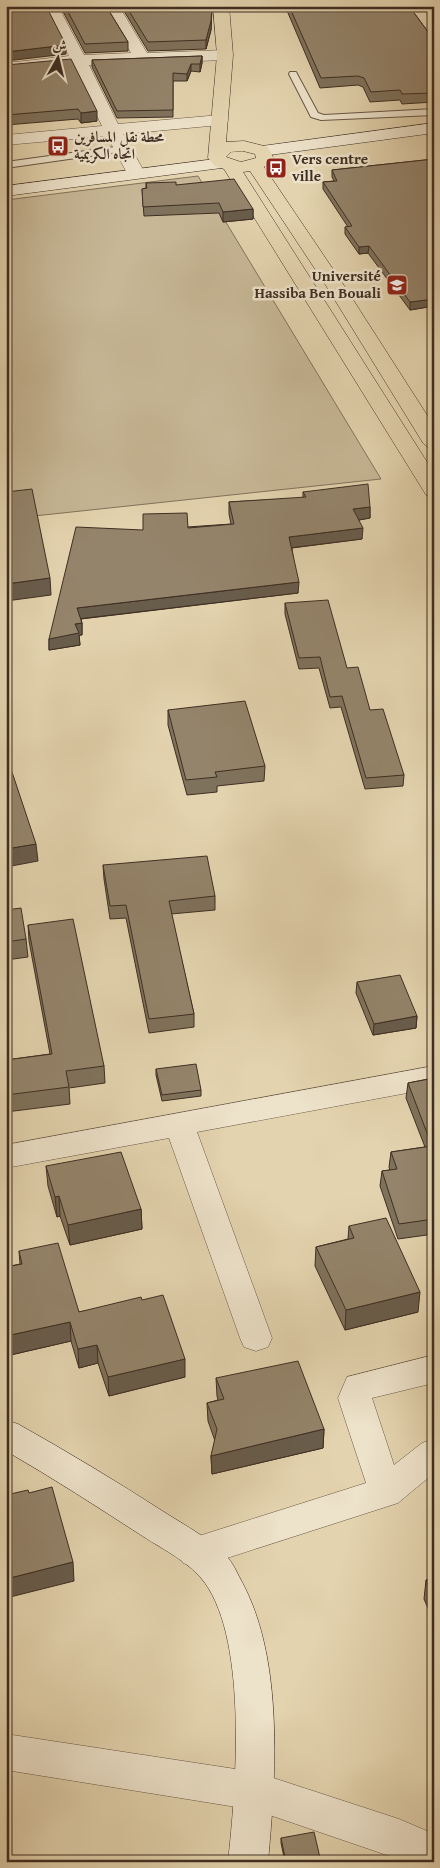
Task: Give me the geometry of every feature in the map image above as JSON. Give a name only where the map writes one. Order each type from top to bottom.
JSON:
[{"type":"main road","points":[[221,6],[231,125],[227,147],[222,158]]},
{"type":"main road","points":[[231,125],[217,139],[222,158],[434,490]]},
{"type":"main road","points":[[231,125],[260,159],[334,284],[434,443]]},
{"type":"main road","points":[[222,158],[260,159]]},
{"type":"street","points":[[50,6],[80,60],[112,130],[130,162]]},
{"type":"street","points":[[111,6],[142,58]]},
{"type":"street","points":[[6,68],[80,60],[225,55]]},
{"type":"street","points":[[6,140],[112,130],[231,125]]},
{"type":"street","points":[[260,159],[434,128]]},
{"type":"street","points":[[260,159],[434,141]]},
{"type":"street","points":[[6,182],[130,162],[222,158]]},
{"type":"street","points":[[6,191],[130,162]]},
{"type":"street","points":[[6,1157],[434,1077]]},
{"type":"street","points":[[180,1126],[256,1338]]},
{"type":"street","points":[[386,1492],[356,1398],[360,1387],[434,1369]]},
{"type":"street","points":[[6,1434],[76,1474],[196,1552],[217,1571],[234,1603],[246,1645],[254,1710],[254,1791],[248,1862]]},
{"type":"street","points":[[196,1552],[386,1492],[434,1453]]},
{"type":"street","points":[[6,1752],[254,1791],[399,1838],[434,1854]]},
{"type":"lane","points":[[293,74],[314,115],[324,118],[434,112]]},
{"type":"lane","points":[[399,114],[416,131]]},
{"type":"lane","points":[[6,165],[130,162]]},
{"type":"shaded area","points":[[198,176],[381,479],[34,516],[6,511],[6,200]]},
{"type":"building","points":[[6,6],[46,6],[66,45],[6,52]]},
{"type":"building","points":[[65,6],[106,6],[128,42],[85,44]]},
{"type":"building","points":[[126,6],[212,6],[211,21],[206,40],[148,42]]},
{"type":"building","points":[[289,6],[409,6],[434,40],[434,93],[402,94],[400,90],[371,92],[364,78],[358,76],[321,78]]},
{"type":"building","points":[[202,56],[200,64],[191,64],[187,74],[173,73],[173,110],[117,111],[92,60]]},
{"type":"building","points":[[71,59],[97,111],[81,113],[78,109],[6,115],[6,65]]},
{"type":"building","points":[[434,159],[434,299],[410,302],[369,246],[359,247],[345,227],[352,226],[323,182],[337,181],[332,170]]},
{"type":"building","points":[[234,179],[253,209],[223,212],[219,203],[143,207],[142,189],[147,188],[146,183],[176,182],[176,185]]},
{"type":"building","points":[[368,484],[370,507],[353,509],[363,528],[289,537],[299,582],[77,608],[82,623],[75,624],[79,633],[49,639],[76,527],[143,530],[143,514],[187,513],[188,528],[234,524],[229,502],[306,497],[303,492]]},
{"type":"building","points":[[32,489],[50,578],[6,584],[6,492]]},
{"type":"building","points":[[328,600],[347,668],[358,667],[370,710],[383,709],[404,775],[366,778],[342,696],[330,697],[320,657],[299,658],[285,603]]},
{"type":"building","points":[[245,701],[265,766],[215,772],[217,777],[186,780],[168,710]]},
{"type":"building","points":[[6,754],[36,844],[6,849]]},
{"type":"building","points":[[207,856],[215,896],[169,901],[194,1014],[149,1019],[126,905],[110,906],[103,865]]},
{"type":"building","points":[[21,908],[26,939],[6,942],[6,910]]},
{"type":"building","points":[[73,919],[104,1066],[66,1071],[69,1087],[6,1095],[6,1060],[52,1054],[28,925]]},
{"type":"building","points":[[400,975],[417,1016],[374,1024],[357,982]]},
{"type":"building","points":[[196,1064],[201,1090],[162,1095],[156,1069]]},
{"type":"building","points":[[434,1078],[434,1219],[399,1224],[382,1171],[397,1169],[391,1152],[432,1146],[408,1083]]},
{"type":"building","points":[[121,1152],[141,1209],[68,1225],[59,1196],[55,1197],[46,1166]]},
{"type":"building","points":[[386,1218],[420,1292],[346,1310],[316,1247],[354,1238],[349,1226]]},
{"type":"building","points":[[58,1243],[79,1312],[141,1297],[142,1300],[163,1295],[185,1359],[108,1377],[97,1345],[78,1349],[70,1322],[6,1336],[6,1267],[22,1264],[19,1251]]},
{"type":"building","points":[[298,1361],[324,1429],[211,1456],[217,1429],[207,1403],[224,1399],[216,1378]]},
{"type":"building","points":[[52,1487],[73,1562],[6,1579],[6,1495],[28,1490],[29,1493]]},
{"type":"building","points":[[434,1578],[434,1598],[426,1580]]},
{"type":"building","points":[[314,1832],[321,1862],[286,1862],[281,1838]]},
{"type":"place","name":"محطة نقل المسافرين اتجاه الكريمية","points":[[58,146]]},
{"type":"place","name":"Vers centre ville","points":[[276,168]]},
{"type":"place","name":"Université Hassiba Ben Bouali","points":[[397,285]]}]
